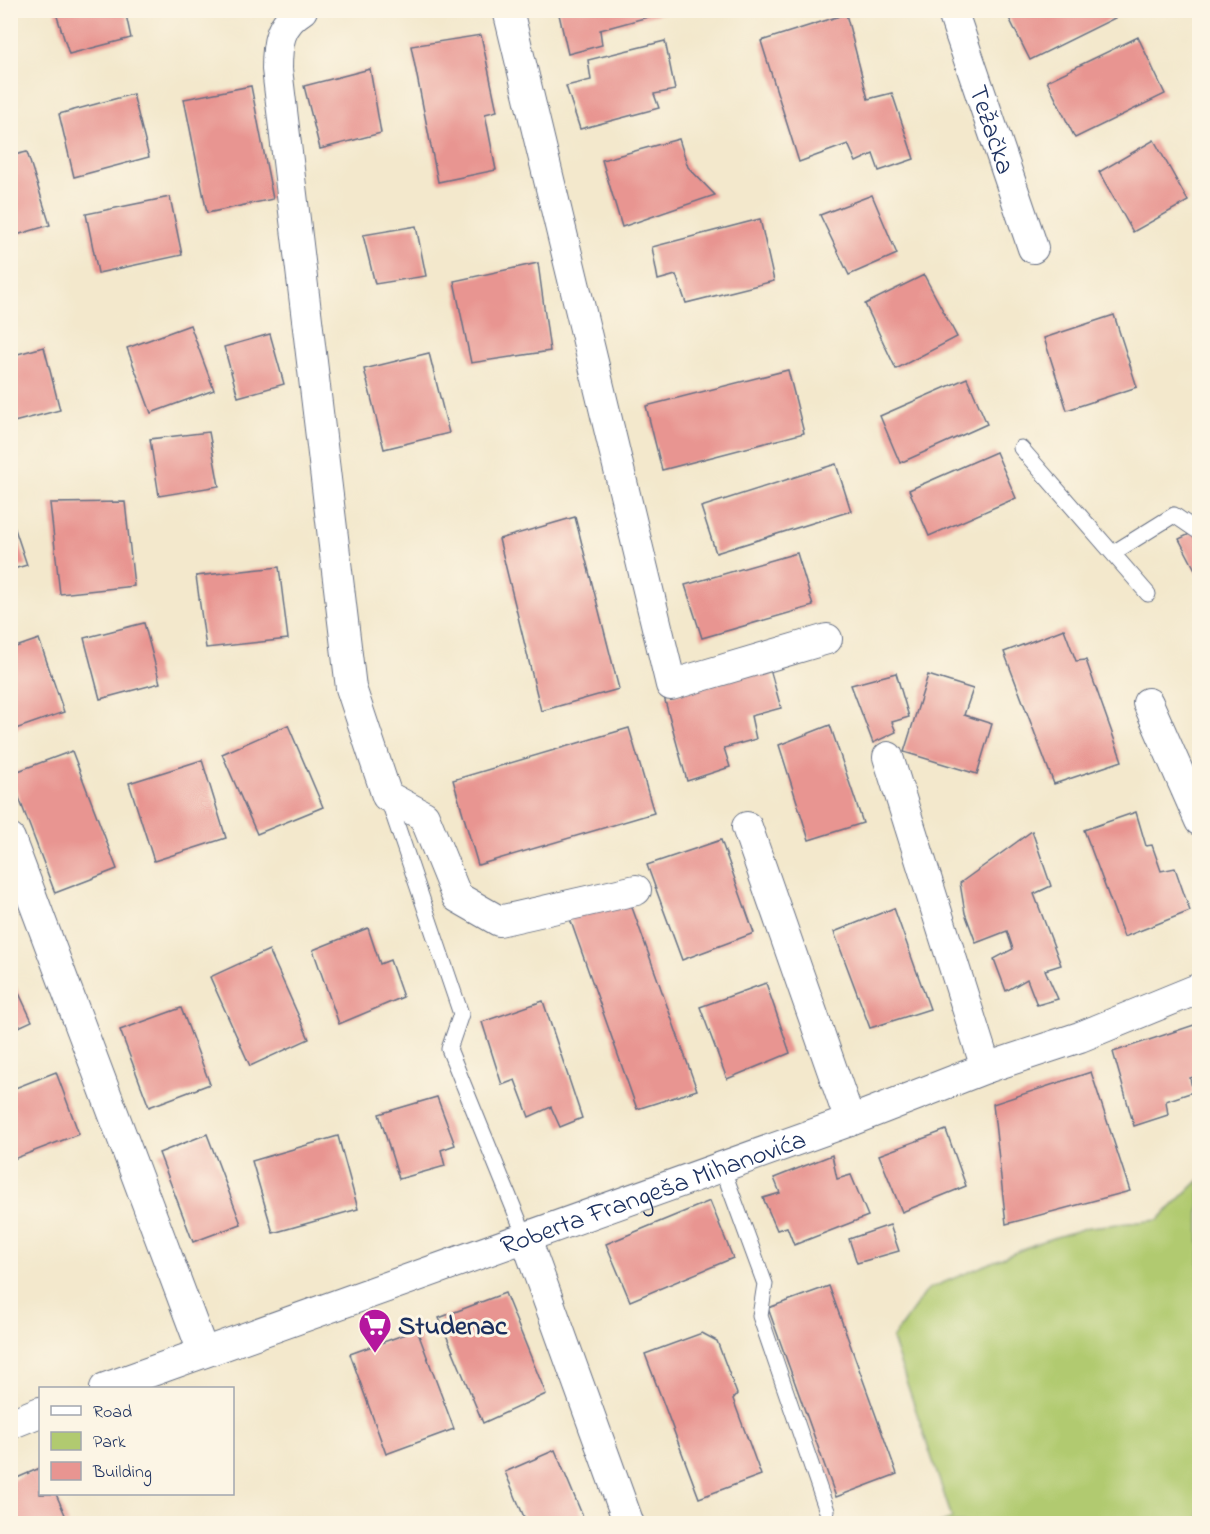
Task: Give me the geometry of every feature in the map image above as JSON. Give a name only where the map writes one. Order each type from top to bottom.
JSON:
[{"type":"street","points":[[302,10],[290,18],[282,30],[277,47],[278,69],[351,688],[387,796],[424,816],[457,897],[499,921],[636,890]]},
{"type":"street","points":[[508,10],[671,684],[827,639]]},
{"type":"street","name":"Težačka","points":[[952,10],[1033,248]]},
{"type":"street","points":[[1148,703],[1200,821]]},
{"type":"street","points":[[888,757],[986,1068]]},
{"type":"street","points":[[747,827],[850,1121]]},
{"type":"street","points":[[10,839],[203,1352]]},
{"type":"street","name":"Roberta Frangeša Mihanovića","points":[[110,1387],[850,1121],[986,1068],[1080,1037],[1200,988]]},
{"type":"street","points":[[525,1236],[629,1524]]},
{"type":"street","points":[[10,1424],[39,1412]]},
{"type":"lane","points":[[1021,448],[1148,594]]},
{"type":"lane","points":[[1113,553],[1174,515],[1197,530]]},
{"type":"lane","points":[[387,796],[461,1014],[449,1048],[525,1236]]},
{"type":"lane","points":[[722,1167],[765,1284],[760,1316],[827,1511]]},
{"type":"green space","points":[[1199,1180],[1199,1523],[940,1523],[952,1518],[892,1339],[928,1289],[1040,1242],[1089,1227],[1158,1220]]},
{"type":"building","points":[[55,10],[125,10],[131,38],[69,54]]},
{"type":"building","points":[[558,10],[670,11],[600,30],[602,45],[568,54]]},
{"type":"building","points":[[1005,10],[1111,10],[1115,18],[1030,60]]},
{"type":"building","points":[[846,14],[868,99],[892,93],[914,159],[879,171],[873,154],[856,162],[848,144],[799,162],[761,41]]},
{"type":"building","points":[[481,35],[497,111],[485,114],[496,170],[438,182],[411,46]]},
{"type":"building","points":[[1138,37],[1165,94],[1075,138],[1047,81]]},
{"type":"building","points":[[665,41],[675,90],[654,94],[659,108],[580,129],[566,86],[591,80],[588,60]]},
{"type":"building","points":[[370,69],[381,133],[320,149],[304,86]]},
{"type":"building","points":[[251,86],[273,199],[207,213],[184,99]]},
{"type":"building","points":[[133,94],[149,157],[74,177],[59,114]]},
{"type":"building","points":[[679,139],[688,167],[715,195],[622,227],[602,160]]},
{"type":"building","points":[[1154,140],[1188,201],[1133,232],[1099,172]]},
{"type":"building","points":[[27,152],[50,225],[10,237],[10,156]]},
{"type":"building","points":[[872,195],[897,254],[849,275],[820,215]]},
{"type":"building","points":[[170,197],[182,255],[98,273],[86,214]]},
{"type":"building","points":[[760,219],[774,281],[686,303],[676,275],[658,280],[652,247]]},
{"type":"building","points":[[416,226],[426,276],[375,284],[363,235]]},
{"type":"building","points":[[538,263],[550,351],[471,363],[454,281]]},
{"type":"building","points":[[924,275],[957,337],[896,369],[865,304]]},
{"type":"building","points":[[1114,315],[1137,387],[1067,410],[1044,338]]},
{"type":"building","points":[[190,325],[214,390],[151,413],[127,348]]},
{"type":"building","points":[[270,334],[284,384],[238,397],[224,347]]},
{"type":"building","points":[[44,347],[60,410],[10,423],[10,356]]},
{"type":"building","points":[[429,353],[449,433],[384,449],[364,369]]},
{"type":"building","points":[[788,370],[804,433],[662,470],[646,406]]},
{"type":"building","points":[[967,378],[987,424],[900,463],[880,416]]},
{"type":"building","points":[[209,432],[219,486],[159,496],[150,439]]},
{"type":"building","points":[[996,452],[1016,498],[929,536],[909,490]]},
{"type":"building","points":[[836,464],[851,511],[716,553],[701,507]]},
{"type":"building","points":[[125,502],[134,586],[60,594],[50,503]]},
{"type":"building","points":[[10,514],[27,565],[10,570]]},
{"type":"building","points":[[575,517],[619,689],[541,711],[499,539]]},
{"type":"building","points":[[1200,529],[1200,579],[1179,539]]},
{"type":"building","points":[[797,553],[813,606],[702,638],[685,585]]},
{"type":"building","points":[[279,567],[288,639],[206,648],[196,576]]},
{"type":"building","points":[[144,623],[160,683],[100,699],[84,638]]},
{"type":"building","points":[[1064,629],[1076,661],[1086,660],[1122,761],[1054,784],[1004,652]]},
{"type":"building","points":[[39,639],[64,712],[10,731],[10,649]]},
{"type":"building","points":[[770,669],[781,708],[751,716],[756,739],[724,748],[730,767],[687,781],[664,697]]},
{"type":"building","points":[[896,673],[909,717],[892,722],[896,732],[873,743],[851,685]]},
{"type":"building","points":[[928,675],[973,689],[964,715],[992,724],[977,774],[904,752]]},
{"type":"building","points":[[288,725],[323,807],[257,834],[222,754]]},
{"type":"building","points":[[830,725],[863,823],[809,840],[779,745]]},
{"type":"building","points":[[629,728],[654,813],[478,865],[453,780]]},
{"type":"building","points":[[72,751],[117,869],[55,893],[10,774]]},
{"type":"building","points":[[202,760],[226,838],[154,861],[129,783]]},
{"type":"building","points":[[1136,812],[1146,846],[1152,845],[1161,871],[1175,868],[1190,911],[1124,937],[1084,830]]},
{"type":"building","points":[[1032,831],[1051,886],[1034,894],[1061,965],[1045,970],[1058,999],[1037,1005],[1027,979],[1006,991],[994,959],[1013,949],[1007,931],[976,943],[965,913],[960,883]]},
{"type":"building","points":[[721,840],[754,933],[682,960],[647,865]]},
{"type":"building","points":[[628,896],[697,1090],[637,1109],[569,916]]},
{"type":"building","points":[[894,908],[930,1009],[870,1028],[834,932]]},
{"type":"building","points":[[368,928],[380,964],[390,960],[403,997],[339,1024],[313,950]]},
{"type":"building","points":[[269,950],[309,1039],[250,1066],[210,977]]},
{"type":"building","points":[[10,974],[32,1021],[10,1031]]},
{"type":"building","points":[[766,983],[790,1053],[727,1079],[700,1007]]},
{"type":"building","points":[[543,1001],[582,1118],[560,1127],[551,1107],[529,1117],[515,1080],[502,1085],[482,1022]]},
{"type":"building","points":[[181,1008],[210,1084],[149,1107],[120,1030]]},
{"type":"building","points":[[1200,1023],[1200,1075],[1190,1078],[1193,1092],[1166,1101],[1168,1115],[1134,1126],[1113,1052]]},
{"type":"building","points":[[56,1072],[79,1134],[11,1160],[10,1090]]},
{"type":"building","points":[[1091,1072],[1130,1191],[1006,1224],[993,1104]]},
{"type":"building","points":[[437,1097],[455,1145],[441,1150],[445,1166],[399,1179],[379,1114]]},
{"type":"building","points":[[946,1130],[966,1186],[902,1212],[879,1155]]},
{"type":"building","points":[[207,1134],[241,1224],[193,1242],[159,1153]]},
{"type":"building","points":[[338,1136],[358,1209],[273,1233],[252,1161]]},
{"type":"building","points":[[832,1155],[837,1179],[851,1175],[868,1216],[794,1245],[787,1227],[777,1230],[763,1198],[780,1193],[774,1178]]},
{"type":"building","points":[[710,1201],[733,1258],[630,1301],[606,1244]]},
{"type":"building","points":[[890,1225],[899,1251],[857,1263],[849,1239]]},
{"type":"building","points":[[829,1286],[897,1474],[836,1497],[768,1308]]},
{"type":"building","points":[[505,1293],[546,1394],[483,1423],[439,1318]]},
{"type":"building","points":[[417,1330],[454,1429],[386,1454],[350,1354]]},
{"type":"building","points":[[702,1333],[717,1341],[737,1394],[733,1399],[761,1475],[699,1498],[645,1354]]},
{"type":"building","points":[[555,1450],[586,1524],[527,1524],[505,1472]]},
{"type":"building","points":[[39,1468],[39,1495],[56,1495],[69,1524],[10,1524],[10,1481]]},
{"type":"place","name":"Studenac","points":[[375,1354]]}]
